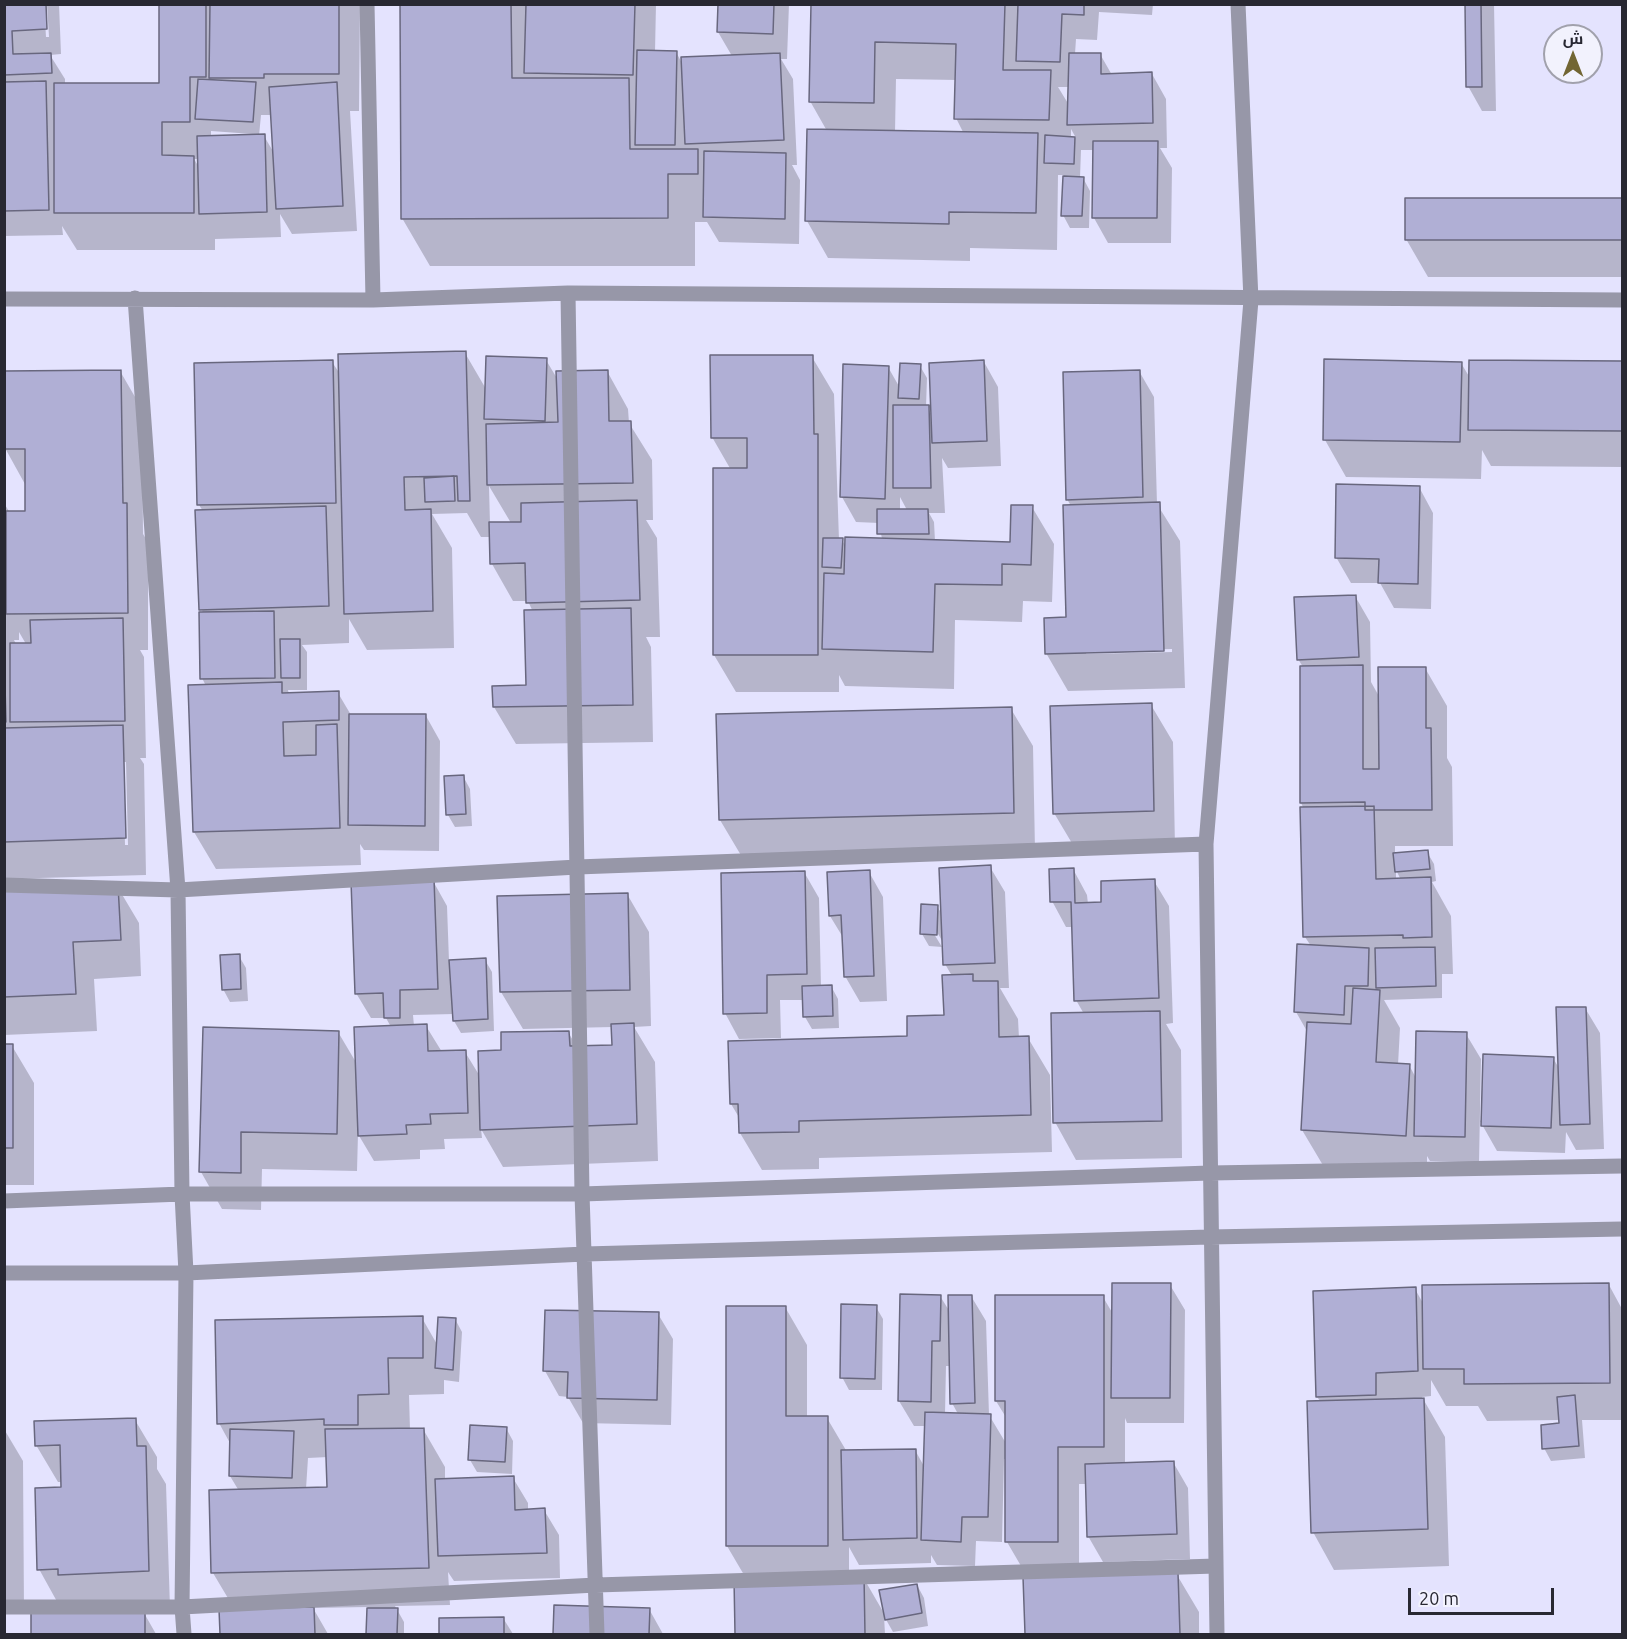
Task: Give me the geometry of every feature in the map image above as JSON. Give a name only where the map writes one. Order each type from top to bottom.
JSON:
[{"type":"street","points":[[368,4],[373,300]]},
{"type":"street","points":[[1216,1635],[1206,843],[1251,300],[1238,4]]},
{"type":"street","points":[[568,293],[582,1194],[597,1635]]},
{"type":"street","points":[[4,299],[373,300],[568,293],[1251,300],[1623,300]]},
{"type":"street","points":[[135,298],[178,890],[182,1194],[186,1273],[182,1607],[184,1635]]},
{"type":"street","points":[[4,885],[178,890],[577,867],[1206,843]]},
{"type":"street","points":[[4,1201],[182,1194],[582,1194],[1210,1173],[1623,1166]]},
{"type":"street","points":[[4,1273],[186,1273],[585,1254],[1210,1236],[1623,1229]]},
{"type":"street","points":[[4,1607],[182,1607],[596,1585],[1215,1566]]},
{"type":"building","points":[[4,4],[46,4],[47,29],[12,31],[13,54],[51,53],[52,73],[4,75]]},
{"type":"building","points":[[159,4],[206,4],[206,77],[190,77],[190,122],[162,122],[162,155],[194,156],[194,213],[54,213],[54,83],[159,83]]},
{"type":"building","points":[[210,4],[339,4],[339,74],[264,74],[264,78],[209,78]]},
{"type":"building","points":[[400,4],[511,4],[512,78],[629,78],[630,149],[698,149],[698,174],[668,174],[668,218],[401,219]]},
{"type":"building","points":[[526,4],[635,4],[633,75],[524,73]]},
{"type":"building","points":[[718,4],[774,4],[773,34],[717,32]]},
{"type":"building","points":[[811,4],[1005,4],[1003,70],[1051,70],[1049,120],[954,119],[956,44],[875,42],[874,103],[809,102]]},
{"type":"building","points":[[1018,4],[1084,4],[1084,15],[1062,14],[1060,62],[1016,61]]},
{"type":"building","points":[[1465,4],[1481,4],[1482,87],[1466,87]]},
{"type":"building","points":[[637,50],[677,51],[675,145],[635,145]]},
{"type":"building","points":[[780,53],[784,140],[685,144],[681,57]]},
{"type":"building","points":[[1069,53],[1101,53],[1101,74],[1152,72],[1153,123],[1067,125]]},
{"type":"building","points":[[198,79],[256,82],[253,122],[195,119]]},
{"type":"building","points":[[46,81],[49,210],[4,211],[4,82]]},
{"type":"building","points":[[337,82],[343,206],[276,209],[269,87]]},
{"type":"building","points":[[807,129],[1038,133],[1036,213],[949,212],[949,224],[805,221]]},
{"type":"building","points":[[265,134],[267,212],[199,214],[197,136]]},
{"type":"building","points":[[1045,135],[1075,137],[1074,164],[1044,163]]},
{"type":"building","points":[[1093,141],[1158,141],[1157,218],[1092,218]]},
{"type":"building","points":[[704,151],[786,153],[785,219],[703,217]]},
{"type":"building","points":[[1063,176],[1084,177],[1082,216],[1061,216]]},
{"type":"building","points":[[1405,198],[1622,198],[1622,240],[1405,240]]},
{"type":"building","points":[[466,351],[470,501],[458,501],[457,476],[404,477],[405,510],[431,509],[433,611],[344,614],[338,354]]},
{"type":"building","points":[[710,355],[813,355],[814,434],[818,434],[818,655],[713,655],[713,468],[747,468],[747,438],[711,438]]},
{"type":"building","points":[[486,356],[547,358],[545,421],[484,419]]},
{"type":"building","points":[[1324,359],[1462,362],[1460,442],[1323,440]]},
{"type":"building","points":[[333,360],[336,503],[197,505],[194,363]]},
{"type":"building","points":[[984,360],[987,441],[932,443],[929,363]]},
{"type":"building","points":[[1469,360],[1622,361],[1622,431],[1468,430]]},
{"type":"building","points":[[900,363],[921,364],[919,399],[898,398]]},
{"type":"building","points":[[843,364],[889,366],[885,499],[840,497]]},
{"type":"building","points":[[121,370],[123,503],[127,503],[128,613],[6,614],[6,511],[25,511],[25,449],[4,449],[4,371]]},
{"type":"building","points":[[608,370],[609,421],[631,421],[633,483],[487,485],[486,424],[558,422],[556,371]]},
{"type":"building","points":[[1140,370],[1143,497],[1066,500],[1063,372]]},
{"type":"building","points":[[893,405],[929,405],[931,488],[893,488]]},
{"type":"building","points":[[454,476],[455,501],[425,502],[424,478]]},
{"type":"building","points":[[1336,484],[1420,486],[1418,584],[1378,583],[1379,559],[1335,558]]},
{"type":"building","points":[[637,500],[640,600],[526,603],[525,563],[490,564],[489,522],[521,522],[521,503]]},
{"type":"building","points":[[1160,502],[1164,651],[1045,654],[1044,618],[1066,617],[1063,505]]},
{"type":"building","points":[[1011,505],[1033,505],[1031,565],[1002,564],[1002,585],[935,584],[933,652],[822,649],[824,573],[844,574],[845,537],[1010,542]]},
{"type":"building","points":[[326,506],[329,606],[199,610],[195,510]]},
{"type":"building","points":[[877,509],[928,509],[929,534],[877,534]]},
{"type":"building","points":[[823,538],[843,538],[841,568],[822,567]]},
{"type":"building","points":[[1356,595],[1359,657],[1297,660],[1294,597]]},
{"type":"building","points":[[631,608],[633,705],[493,707],[492,686],[526,685],[524,610]]},
{"type":"building","points":[[274,611],[275,678],[200,679],[199,612]]},
{"type":"building","points":[[123,618],[125,721],[10,722],[10,643],[31,643],[30,620]]},
{"type":"building","points":[[280,639],[300,639],[300,678],[281,678]]},
{"type":"building","points":[[4,649],[6,722],[4,722]]},
{"type":"building","points":[[1363,665],[1363,769],[1379,769],[1378,667],[1426,667],[1426,728],[1431,728],[1432,810],[1365,810],[1365,802],[1300,803],[1300,666]]},
{"type":"building","points":[[282,682],[282,693],[339,691],[339,720],[283,722],[284,756],[316,755],[316,725],[337,724],[340,828],[193,832],[188,685]]},
{"type":"building","points":[[1152,703],[1154,811],[1053,814],[1050,706]]},
{"type":"building","points":[[1012,707],[1014,813],[719,820],[716,714]]},
{"type":"building","points":[[349,714],[426,714],[425,826],[348,825]]},
{"type":"building","points":[[123,725],[126,838],[4,842],[4,728]]},
{"type":"building","points":[[464,775],[466,814],[446,815],[444,776]]},
{"type":"building","points":[[1374,806],[1376,879],[1431,877],[1432,937],[1403,938],[1403,935],[1303,937],[1300,807]]},
{"type":"building","points":[[1428,850],[1430,869],[1395,872],[1393,853]]},
{"type":"building","points":[[991,865],[995,963],[943,965],[939,868]]},
{"type":"building","points":[[1074,868],[1075,903],[1101,902],[1101,881],[1155,879],[1159,998],[1074,1001],[1071,902],[1050,902],[1049,869]]},
{"type":"building","points":[[870,870],[874,976],[844,977],[841,915],[829,916],[827,872]]},
{"type":"building","points":[[805,871],[807,974],[767,975],[767,1013],[723,1014],[721,873]]},
{"type":"building","points":[[434,879],[438,989],[400,990],[400,1018],[384,1018],[383,993],[355,994],[351,881]]},
{"type":"building","points":[[118,885],[121,940],[73,942],[76,994],[4,997],[4,890]]},
{"type":"building","points":[[628,893],[630,990],[500,992],[497,896]]},
{"type":"building","points":[[921,904],[938,905],[937,935],[920,934]]},
{"type":"building","points":[[1297,944],[1369,948],[1368,986],[1345,986],[1344,1015],[1294,1012]]},
{"type":"building","points":[[1435,947],[1436,986],[1376,988],[1375,948]]},
{"type":"building","points":[[240,954],[241,989],[222,990],[220,955]]},
{"type":"building","points":[[486,958],[488,1019],[453,1021],[449,960]]},
{"type":"building","points":[[973,974],[973,981],[998,981],[999,1037],[1029,1036],[1031,1115],[799,1121],[799,1132],[739,1133],[738,1104],[730,1104],[728,1041],[907,1036],[907,1016],[944,1015],[942,975]]},
{"type":"building","points":[[832,985],[833,1016],[803,1017],[802,986]]},
{"type":"building","points":[[1353,988],[1380,990],[1376,1062],[1410,1064],[1406,1136],[1301,1130],[1307,1022],[1351,1024]]},
{"type":"building","points":[[1556,1007],[1586,1007],[1590,1124],[1560,1125]]},
{"type":"building","points":[[1160,1011],[1162,1121],[1053,1123],[1051,1013]]},
{"type":"building","points":[[634,1023],[637,1124],[480,1130],[478,1051],[501,1050],[501,1032],[569,1031],[570,1046],[612,1045],[611,1024]]},
{"type":"building","points":[[427,1024],[428,1051],[466,1050],[468,1113],[430,1114],[431,1124],[406,1125],[407,1134],[358,1136],[354,1027]]},
{"type":"building","points":[[203,1027],[339,1031],[337,1134],[241,1132],[241,1173],[199,1172]]},
{"type":"building","points":[[1416,1031],[1467,1032],[1465,1137],[1414,1136]]},
{"type":"building","points":[[4,1044],[13,1044],[13,1148],[4,1148]]},
{"type":"building","points":[[1483,1054],[1554,1057],[1551,1128],[1481,1126]]},
{"type":"building","points":[[1112,1283],[1171,1283],[1170,1398],[1111,1398]]},
{"type":"building","points":[[1609,1283],[1610,1383],[1464,1384],[1464,1369],[1423,1369],[1422,1285]]},
{"type":"building","points":[[1416,1287],[1418,1371],[1376,1373],[1376,1395],[1316,1397],[1313,1291]]},
{"type":"building","points":[[900,1294],[941,1295],[940,1341],[932,1341],[931,1402],[898,1401]]},
{"type":"building","points":[[948,1295],[972,1295],[975,1403],[950,1404]]},
{"type":"building","points":[[995,1295],[1104,1295],[1104,1447],[1058,1447],[1058,1542],[1005,1542],[1005,1401],[995,1401]]},
{"type":"building","points":[[841,1304],[877,1305],[875,1379],[840,1378]]},
{"type":"building","points":[[726,1306],[786,1306],[786,1416],[828,1416],[828,1546],[726,1546]]},
{"type":"building","points":[[545,1310],[659,1312],[657,1400],[567,1398],[568,1372],[543,1371]]},
{"type":"building","points":[[423,1316],[423,1358],[388,1358],[389,1394],[358,1395],[358,1425],[324,1425],[324,1419],[217,1424],[215,1320]]},
{"type":"building","points":[[438,1317],[456,1318],[453,1370],[435,1368]]},
{"type":"building","points":[[1575,1395],[1579,1446],[1542,1449],[1541,1425],[1559,1423],[1557,1397]]},
{"type":"building","points":[[1424,1398],[1428,1529],[1311,1533],[1307,1401]]},
{"type":"building","points":[[925,1412],[991,1414],[988,1517],[962,1517],[961,1542],[921,1540]]},
{"type":"building","points":[[136,1418],[137,1446],[146,1446],[149,1571],[58,1575],[58,1569],[37,1570],[35,1488],[61,1487],[60,1445],[35,1446],[34,1421]]},
{"type":"building","points":[[470,1425],[507,1427],[505,1462],[468,1460]]},
{"type":"building","points":[[424,1428],[429,1568],[211,1573],[209,1490],[327,1487],[325,1429]]},
{"type":"building","points":[[230,1429],[294,1431],[292,1478],[229,1476]]},
{"type":"building","points":[[916,1449],[917,1538],[843,1540],[841,1450]]},
{"type":"building","points":[[1174,1461],[1177,1534],[1087,1537],[1085,1464]]},
{"type":"building","points":[[514,1476],[515,1510],[545,1508],[547,1553],[438,1556],[435,1479]]},
{"type":"building","points":[[1178,1573],[1180,1634],[1025,1634],[1023,1577]]},
{"type":"building","points":[[864,1575],[865,1634],[735,1634],[734,1579]]},
{"type":"building","points":[[917,1584],[922,1613],[885,1620],[879,1590]]},
{"type":"building","points":[[554,1605],[650,1608],[649,1634],[553,1634]]},
{"type":"building","points":[[314,1607],[315,1634],[220,1634],[219,1609]]},
{"type":"building","points":[[367,1608],[398,1608],[397,1634],[366,1634]]},
{"type":"building","points":[[145,1612],[145,1634],[31,1634],[31,1613]]},
{"type":"building","points":[[504,1617],[504,1634],[439,1634],[439,1618]]}]
